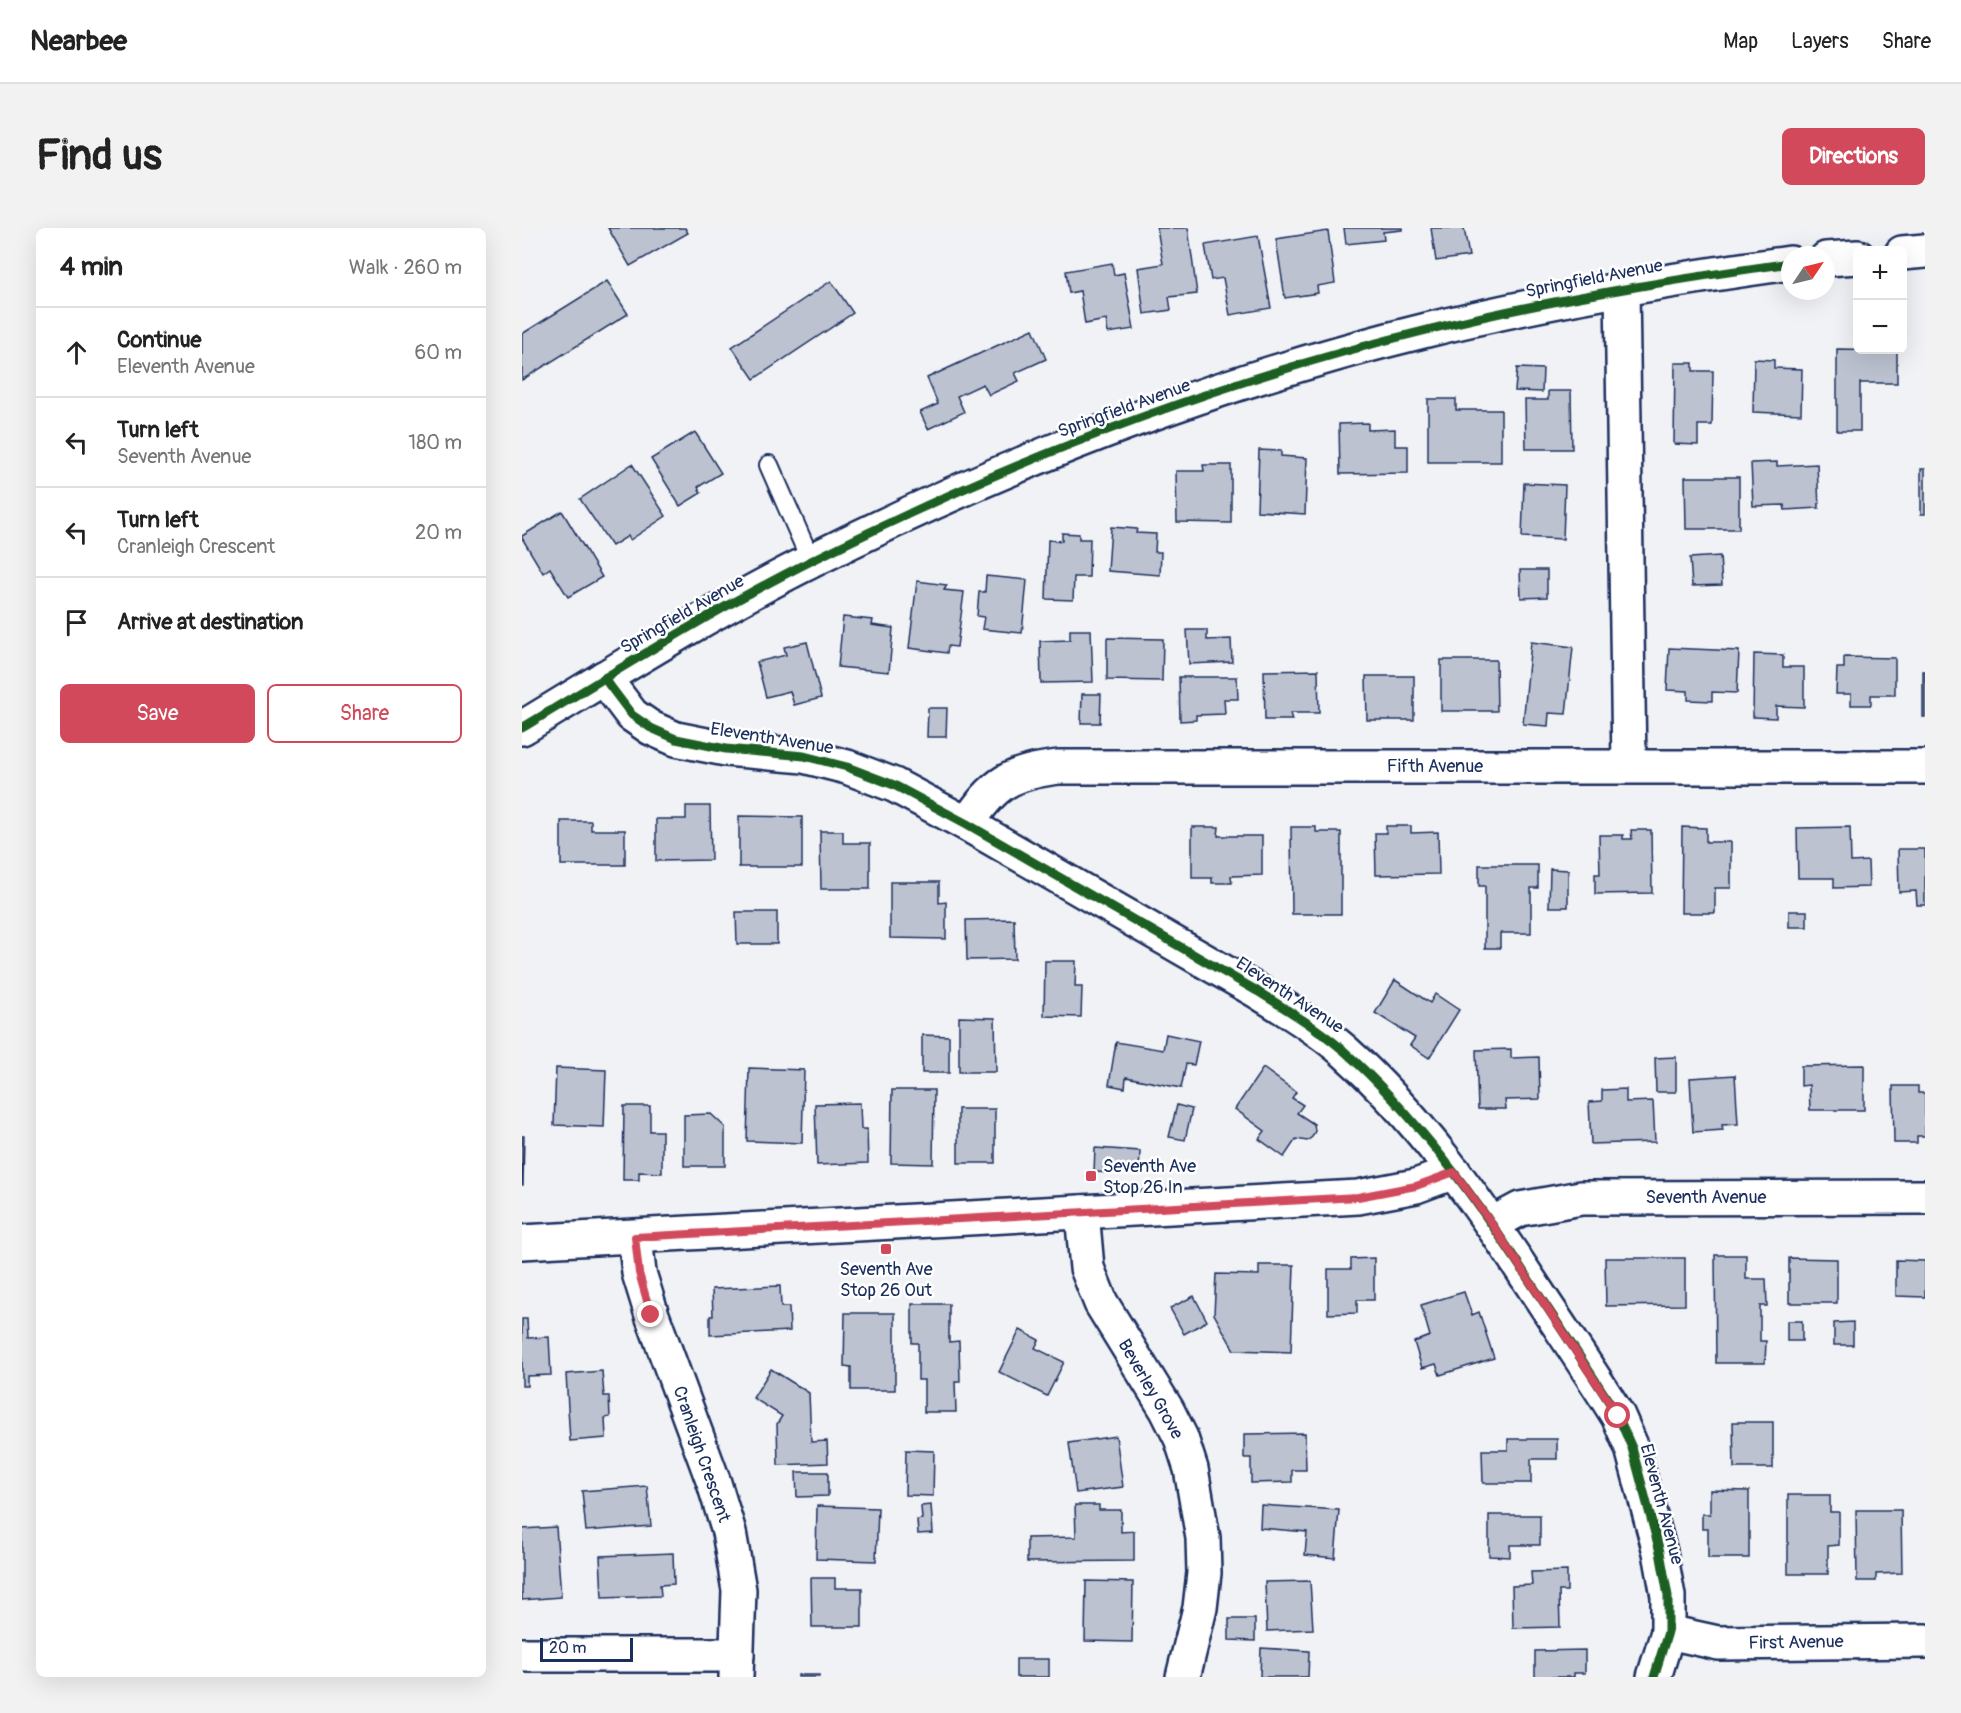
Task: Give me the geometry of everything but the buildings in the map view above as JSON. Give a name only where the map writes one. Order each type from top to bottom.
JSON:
[{"type":"street","points":[[1907,253],[1925,251]]},
{"type":"street","points":[[1835,258],[1853,256]]},
{"type":"street","name":"Springfield Avenue","points":[[522,728],[719,611],[811,561],[1011,468],[1110,429],[1214,392],[1323,358],[1425,330],[1622,288],[1781,264]]},
{"type":"street","name":"Springfield Avenue","points":[[1622,288],[1629,766]]},
{"type":"street","name":"Eleventh Avenue","points":[[604,678],[632,715],[651,728],[676,740],[726,749],[804,756],[847,767],[894,785],[967,824],[1257,991],[1300,1018],[1341,1048],[1382,1087],[1419,1128],[1492,1224],[1618,1416],[1632,1448],[1660,1552],[1668,1596],[1668,1632],[1654,1677]]},
{"type":"street","name":"Fifth Avenue","points":[[967,824],[984,798],[1001,784],[1033,770],[1059,767],[1925,767]]},
{"type":"street","points":[[522,1242],[1358,1197],[1416,1186],[1454,1172]]},
{"type":"street","name":"Seventh Avenue","points":[[1492,1224],[1520,1209],[1581,1198],[1925,1197]]},
{"type":"street","name":"Beverley Grove","points":[[1082,1212],[1087,1268],[1101,1304],[1167,1410],[1181,1438],[1191,1469],[1203,1538],[1204,1573],[1200,1608],[1183,1677]]},
{"type":"street","name":"Cranleigh Crescent","points":[[635,1237],[639,1273],[651,1315],[714,1483],[729,1532],[739,1590],[737,1666]]},
{"type":"street","name":"First Avenue","points":[[1668,1632],[1718,1643],[1925,1641]]},
{"type":"street","points":[[522,1655],[737,1666]]},
{"type":"lane","points":[[769,465],[811,561]]},
{"type":"cycle path","points":[[522,728],[702,620],[813,560],[961,490],[1113,428],[1269,374],[1427,330],[1517,309],[1608,292],[1781,264]]},
{"type":"cycle path","points":[[604,678],[632,715],[651,728],[676,739],[726,749],[804,756],[847,767],[894,785],[967,824],[1257,991],[1301,1019],[1343,1050],[1396,1103],[1445,1160],[1510,1252],[1618,1416],[1632,1448],[1660,1552],[1668,1596],[1668,1632],[1654,1677]]},
{"type":"place","name":"Seventh Ave Stop 26 In","points":[[1091,1176]]},
{"type":"place","name":"Seventh Ave Stop 26 Out","points":[[886,1249]]},
{"type":"route","points":[[651,1315],[639,1273],[635,1237],[1358,1197],[1416,1186],[1454,1172],[1492,1224],[1618,1416]]}]
